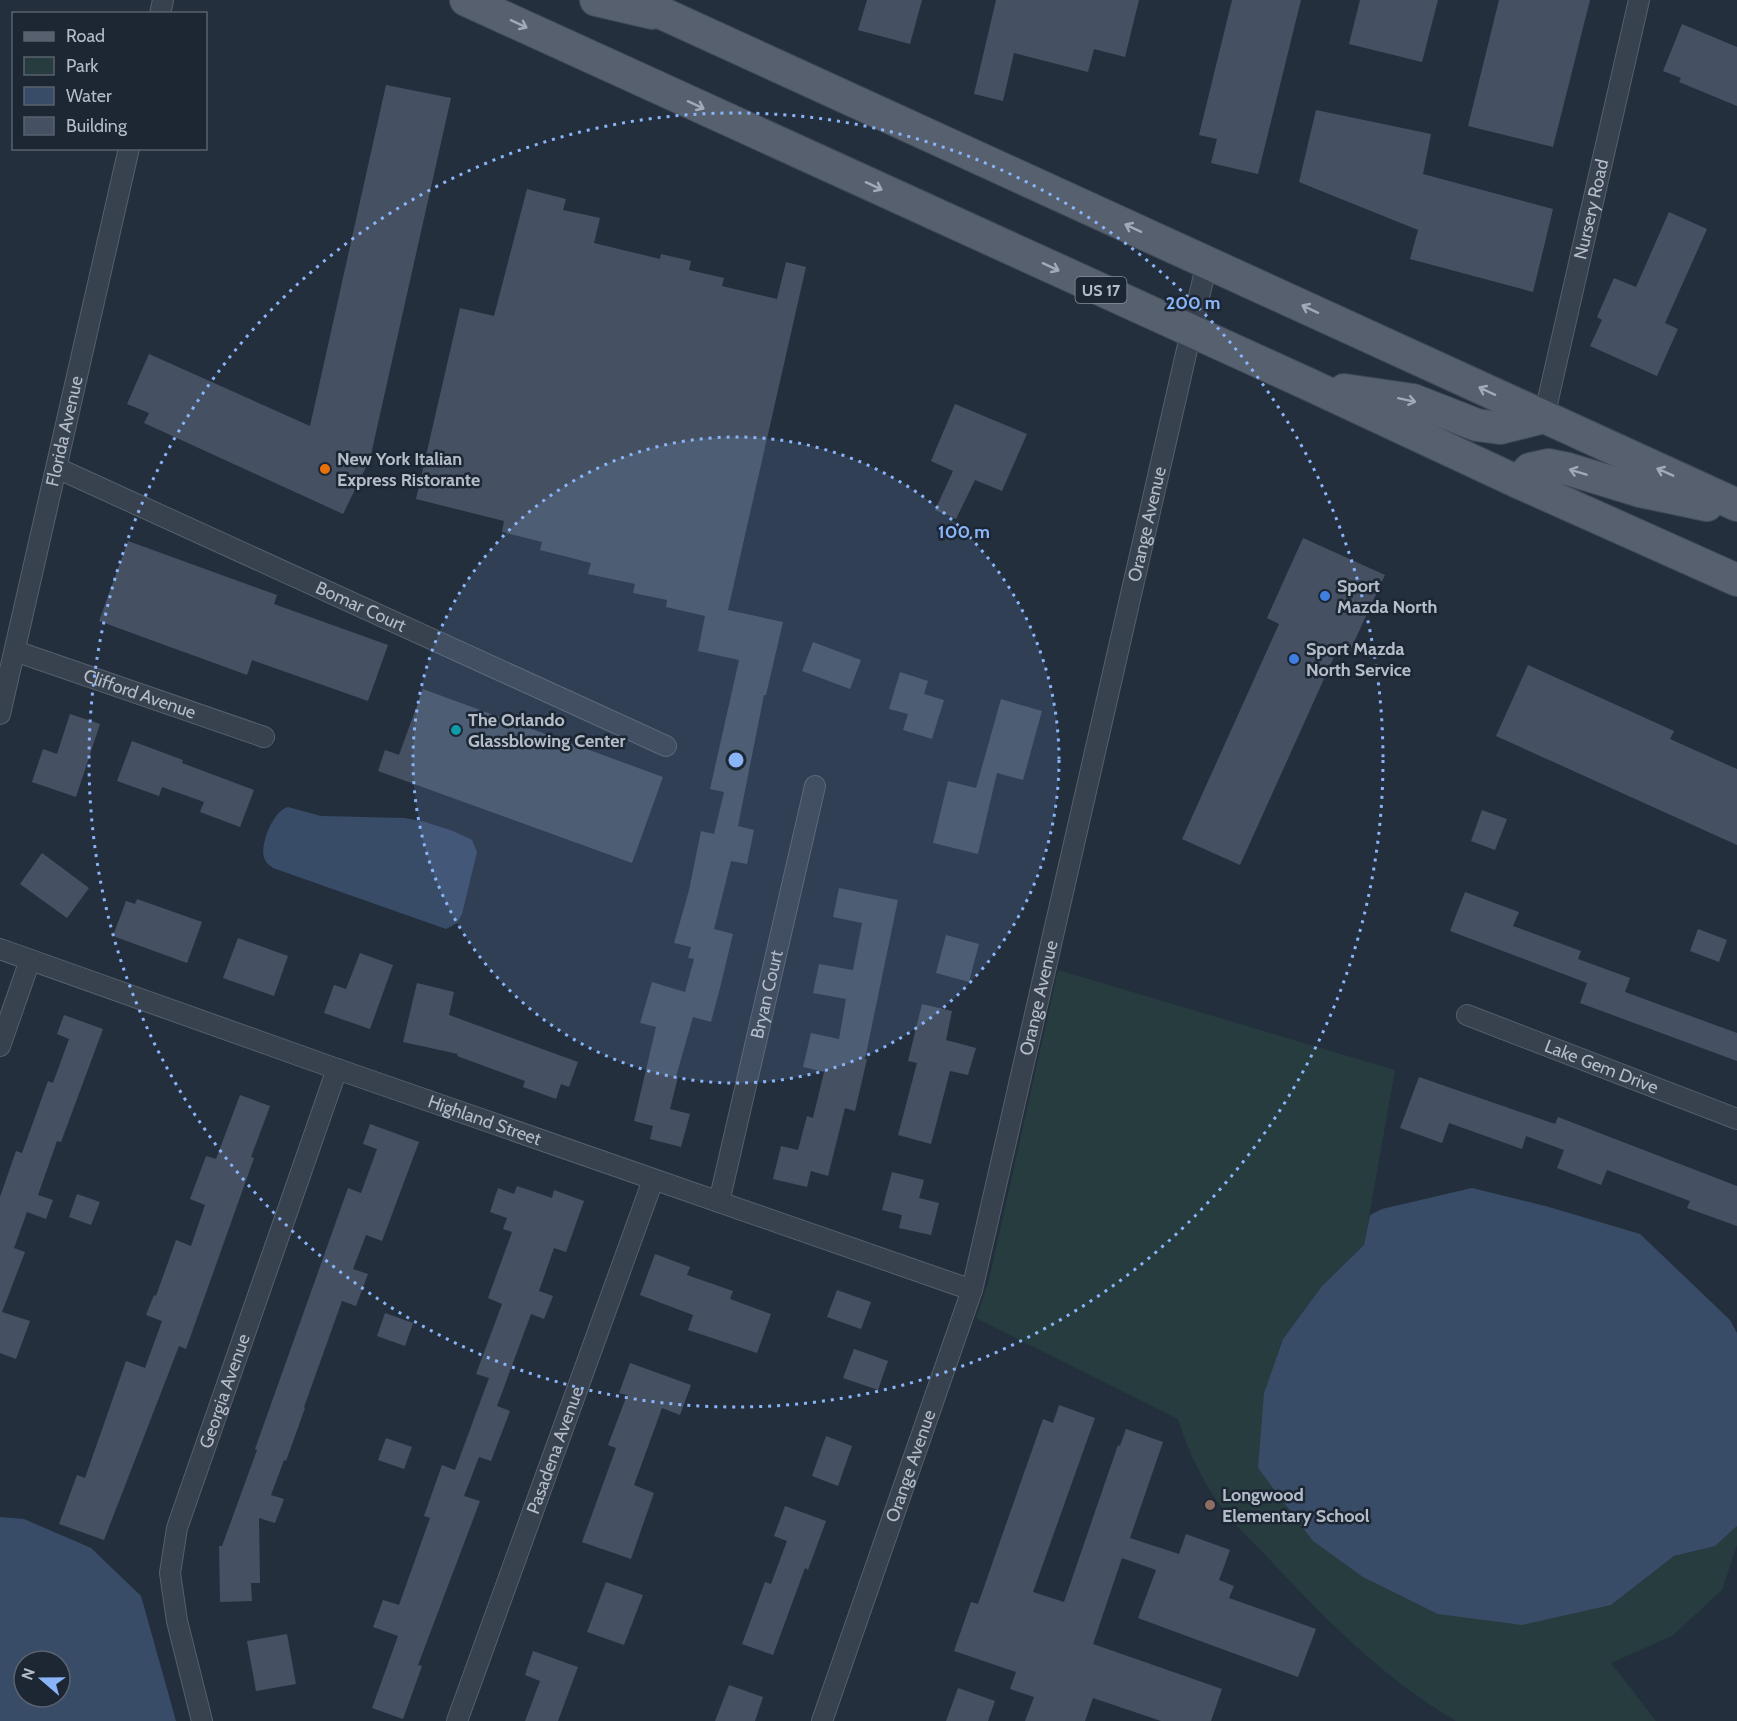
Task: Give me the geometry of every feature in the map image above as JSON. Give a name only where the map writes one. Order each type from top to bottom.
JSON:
[{"type":"main road","name":"US 17","points":[[466,0],[1737,580]]},
{"type":"main road","points":[[596,0],[674,18]]},
{"type":"main road","points":[[633,0],[1737,505]]},
{"type":"main road","points":[[1308,384],[1413,400],[1477,424],[1500,428],[1544,417]]},
{"type":"main road","points":[[1518,482],[1530,469],[1548,465],[1640,491],[1737,511]]},
{"type":"street","name":"Nursery Road","points":[[1544,417],[1639,0]]},
{"type":"street","name":"Florida Avenue","points":[[0,714],[129,150]]},
{"type":"street","name":"Orange Avenue","points":[[822,1721],[972,1290],[1207,262]]},
{"type":"street","name":"Bomar Court","points":[[57,468],[666,746]]},
{"type":"street","name":"Clifford Avenue","points":[[15,651],[264,736]]},
{"type":"street","name":"Bryan Court","points":[[719,1202],[815,786]]},
{"type":"street","name":"Highland Street","points":[[0,949],[653,1180],[972,1290]]},
{"type":"street","points":[[0,1046],[30,960]]},
{"type":"street","name":"Lake Gem Drive","points":[[1467,1014],[1737,1119]]},
{"type":"street","name":"Georgia Avenue","points":[[202,1721],[177,1621],[170,1574],[177,1528],[337,1069]]},
{"type":"street","name":"Pasadena Avenue","points":[[457,1721],[653,1180]]},
{"type":"green space","points":[[1058,970],[1395,1070],[1364,1245],[1322,1286],[1283,1339],[1264,1393],[1611,1605],[1674,1556],[1714,1546],[1737,1526],[1737,1545],[1722,1590],[1672,1636],[1611,1663],[1656,1721],[1456,1721],[1380,1668],[1312,1604],[1239,1529],[1202,1477],[1178,1419],[976,1318],[988,1284]]},
{"type":"water","points":[[288,807],[321,816],[404,818],[422,821],[472,840],[477,852],[462,914],[457,923],[446,929],[273,868],[265,859],[264,844],[273,820]]},
{"type":"water","points":[[1472,1188],[1549,1207],[1640,1234],[1730,1320],[1737,1333],[1737,1526],[1715,1546],[1674,1556],[1611,1605],[1522,1625],[1438,1614],[1363,1577],[1313,1541],[1258,1468],[1264,1393],[1283,1339],[1322,1286],[1364,1245],[1370,1215],[1382,1209]]},
{"type":"water","points":[[0,1517],[24,1519],[91,1548],[141,1596],[176,1721],[0,1721]]},
{"type":"building","points":[[867,0],[922,0],[910,44],[858,30]]},
{"type":"building","points":[[996,0],[1139,0],[1125,57],[1094,49],[1088,72],[1014,53],[1003,101],[974,94]]},
{"type":"building","points":[[1232,0],[1301,0],[1258,174],[1211,163],[1217,139],[1199,135]]},
{"type":"building","points":[[1360,0],[1438,0],[1422,62],[1349,44]]},
{"type":"building","points":[[1499,0],[1590,0],[1553,147],[1468,126]]},
{"type":"building","points":[[1682,24],[1737,47],[1737,106],[1679,82],[1681,78],[1663,71]]},
{"type":"building","points":[[386,85],[451,98],[370,459],[343,514],[144,423],[149,413],[127,404],[149,354],[310,426]]},
{"type":"building","points":[[1316,110],[1431,134],[1423,174],[1553,209],[1533,292],[1410,259],[1418,230],[1299,182]]},
{"type":"building","points":[[527,189],[566,199],[563,210],[600,218],[594,243],[660,259],[661,254],[691,261],[689,270],[724,278],[722,286],[777,299],[786,262],[806,267],[728,610],[783,622],[766,695],[764,695],[738,826],[754,830],[747,864],[731,861],[714,929],[733,934],[711,1022],[693,1017],[676,1077],[678,1077],[670,1109],[690,1114],[681,1147],[650,1139],[653,1126],[634,1121],[656,1027],[640,1023],[652,982],[685,992],[694,959],[688,958],[691,947],[674,943],[689,890],[701,831],[714,834],[724,792],[710,789],[739,660],[698,651],[705,616],[666,607],[667,600],[633,593],[635,584],[588,574],[591,563],[540,550],[542,542],[502,532],[504,521],[416,499],[460,308],[494,316]]},
{"type":"building","points":[[1669,212],[1707,229],[1665,323],[1678,329],[1657,376],[1590,346],[1602,320],[1597,317],[1614,278],[1636,287]]},
{"type":"building","points":[[955,404],[1027,434],[1002,491],[975,480],[956,519],[935,510],[953,471],[931,461]]},
{"type":"building","points":[[1303,538],[1385,575],[1348,655],[1337,650],[1240,865],[1182,839],[1279,624],[1267,618]]},
{"type":"building","points":[[128,541],[277,595],[274,604],[388,645],[368,701],[252,660],[247,675],[99,621]]},
{"type":"building","points":[[813,642],[861,660],[850,689],[802,671]]},
{"type":"building","points":[[1528,665],[1674,731],[1670,739],[1737,769],[1737,845],[1496,736]]},
{"type":"building","points":[[900,672],[928,681],[924,694],[944,700],[932,739],[903,730],[908,714],[889,709]]},
{"type":"building","points":[[423,689],[663,777],[632,863],[378,771],[385,750],[399,755]]},
{"type":"building","points":[[1001,699],[1042,711],[1023,780],[997,773],[978,854],[933,843],[948,781],[976,788]]},
{"type":"building","points":[[70,714],[100,724],[76,797],[32,782],[43,749],[57,754]]},
{"type":"building","points":[[132,741],[254,790],[240,827],[200,812],[204,802],[162,787],[159,796],[117,781]]},
{"type":"building","points":[[1482,810],[1507,819],[1495,850],[1471,841]]},
{"type":"building","points":[[42,853],[89,888],[67,918],[20,884]]},
{"type":"building","points":[[839,888],[898,900],[855,1111],[845,1108],[828,1176],[811,1171],[807,1187],[773,1179],[781,1146],[798,1150],[807,1116],[813,1118],[824,1072],[803,1067],[811,1033],[839,1039],[846,999],[813,993],[819,964],[853,970],[862,923],[833,917]]},
{"type":"building","points":[[1465,892],[1519,912],[1513,926],[1581,951],[1578,959],[1630,978],[1625,992],[1737,1033],[1737,1061],[1580,1003],[1587,983],[1450,931]]},
{"type":"building","points":[[137,899],[202,922],[187,963],[113,936],[126,901],[135,904]]},
{"type":"building","points":[[1698,929],[1727,940],[1719,962],[1690,951]]},
{"type":"building","points":[[946,935],[979,944],[969,982],[936,973]]},
{"type":"building","points":[[238,938],[288,956],[274,996],[223,978]]},
{"type":"building","points":[[360,953],[393,965],[370,1029],[324,1013],[334,985],[346,989]]},
{"type":"building","points":[[417,983],[454,992],[449,1015],[578,1062],[569,1087],[561,1084],[556,1099],[523,1087],[525,1081],[457,1056],[458,1054],[403,1042]]},
{"type":"building","points":[[922,1004],[952,1011],[946,1040],[976,1048],[968,1075],[950,1071],[931,1144],[898,1135],[917,1063],[908,1061]]},
{"type":"building","points":[[64,1015],[103,1029],[61,1142],[57,1141],[38,1195],[53,1200],[46,1219],[27,1212],[14,1248],[25,1252],[2,1312],[30,1321],[16,1359],[0,1353],[0,1197],[16,1151],[22,1153],[48,1081],[53,1083],[69,1039],[57,1034]]},
{"type":"building","points":[[1419,1077],[1555,1124],[1558,1117],[1737,1186],[1737,1226],[1687,1208],[1690,1201],[1607,1170],[1601,1185],[1557,1168],[1564,1150],[1526,1136],[1522,1149],[1449,1123],[1442,1143],[1400,1128]]},
{"type":"building","points":[[240,1095],[270,1106],[251,1157],[254,1158],[186,1349],[179,1346],[104,1540],[59,1524],[77,1475],[85,1478],[126,1361],[145,1368],[162,1321],[146,1315],[154,1295],[156,1296],[176,1240],[191,1246],[205,1205],[190,1199],[206,1156],[216,1159]]},
{"type":"building","points":[[370,1124],[419,1142],[382,1241],[366,1235],[353,1269],[368,1274],[356,1306],[342,1301],[286,1461],[284,1460],[271,1495],[284,1499],[275,1523],[259,1518],[260,1583],[251,1583],[252,1601],[220,1602],[219,1546],[222,1546],[257,1450],[255,1449],[348,1188],[361,1193],[377,1149],[363,1144]]},
{"type":"building","points":[[892,1172],[924,1180],[919,1198],[939,1203],[931,1235],[899,1228],[902,1215],[882,1210]]},
{"type":"building","points":[[517,1186],[552,1198],[554,1190],[584,1201],[566,1252],[554,1248],[539,1291],[553,1296],[544,1319],[531,1314],[497,1406],[510,1411],[491,1461],[479,1457],[464,1496],[480,1501],[418,1665],[422,1666],[403,1719],[372,1708],[398,1636],[373,1627],[383,1600],[399,1605],[430,1518],[424,1516],[442,1465],[455,1470],[489,1378],[476,1374],[502,1304],[488,1298],[512,1232],[503,1229],[507,1218],[490,1212],[498,1188],[514,1194]]},
{"type":"building","points":[[77,1194],[100,1202],[91,1225],[69,1217]]},
{"type":"building","points":[[655,1254],[690,1267],[687,1275],[733,1291],[730,1299],[771,1314],[757,1353],[688,1330],[693,1315],[640,1295]]},
{"type":"building","points":[[837,1290],[871,1302],[861,1329],[827,1317]]},
{"type":"building","points":[[385,1313],[413,1323],[405,1346],[377,1336]]},
{"type":"building","points":[[854,1349],[888,1361],[878,1390],[843,1378]]},
{"type":"building","points":[[630,1363],[691,1385],[680,1415],[662,1408],[634,1485],[654,1493],[631,1559],[582,1542],[616,1448],[608,1445],[627,1395],[619,1393]]},
{"type":"building","points":[[1059,1405],[1095,1418],[1033,1592],[1064,1602],[1118,1445],[1120,1446],[1126,1429],[1163,1442],[1130,1538],[1179,1554],[1186,1534],[1230,1550],[1219,1580],[1234,1586],[1229,1598],[1316,1629],[1298,1677],[1138,1618],[1156,1570],[1122,1558],[1093,1644],[1222,1689],[1211,1721],[1161,1721],[1093,1698],[1085,1721],[1025,1721],[1034,1697],[1010,1689],[1016,1672],[954,1651],[971,1602],[978,1604],[1043,1419],[1053,1423]]},
{"type":"building","points":[[826,1436],[852,1446],[838,1486],[812,1476]]},
{"type":"building","points":[[386,1438],[412,1447],[404,1469],[378,1460]]},
{"type":"building","points":[[785,1506],[826,1521],[808,1570],[805,1568],[773,1655],[742,1644],[765,1582],[771,1584],[787,1541],[774,1536]]},
{"type":"building","points":[[606,1582],[643,1595],[624,1645],[587,1632]]},
{"type":"building","points":[[287,1634],[296,1684],[256,1691],[247,1641]]},
{"type":"building","points":[[533,1651],[578,1667],[558,1721],[525,1721],[540,1681],[525,1675]]},
{"type":"building","points":[[729,1685],[763,1697],[755,1721],[715,1721]]},
{"type":"building","points":[[958,1688],[995,1701],[988,1721],[946,1721]]},
{"type":"place","name":"New York Italian Express Ristorante","points":[[325,469]]},
{"type":"place","name":"Sport Mazda North","points":[[1325,596]]},
{"type":"place","name":"Sport Mazda North Service","points":[[1294,659]]},
{"type":"place","name":"The Orlando Glassblowing Center","points":[[456,730]]},
{"type":"place","name":"Longwood Elementary School","points":[[1210,1505]]}]
